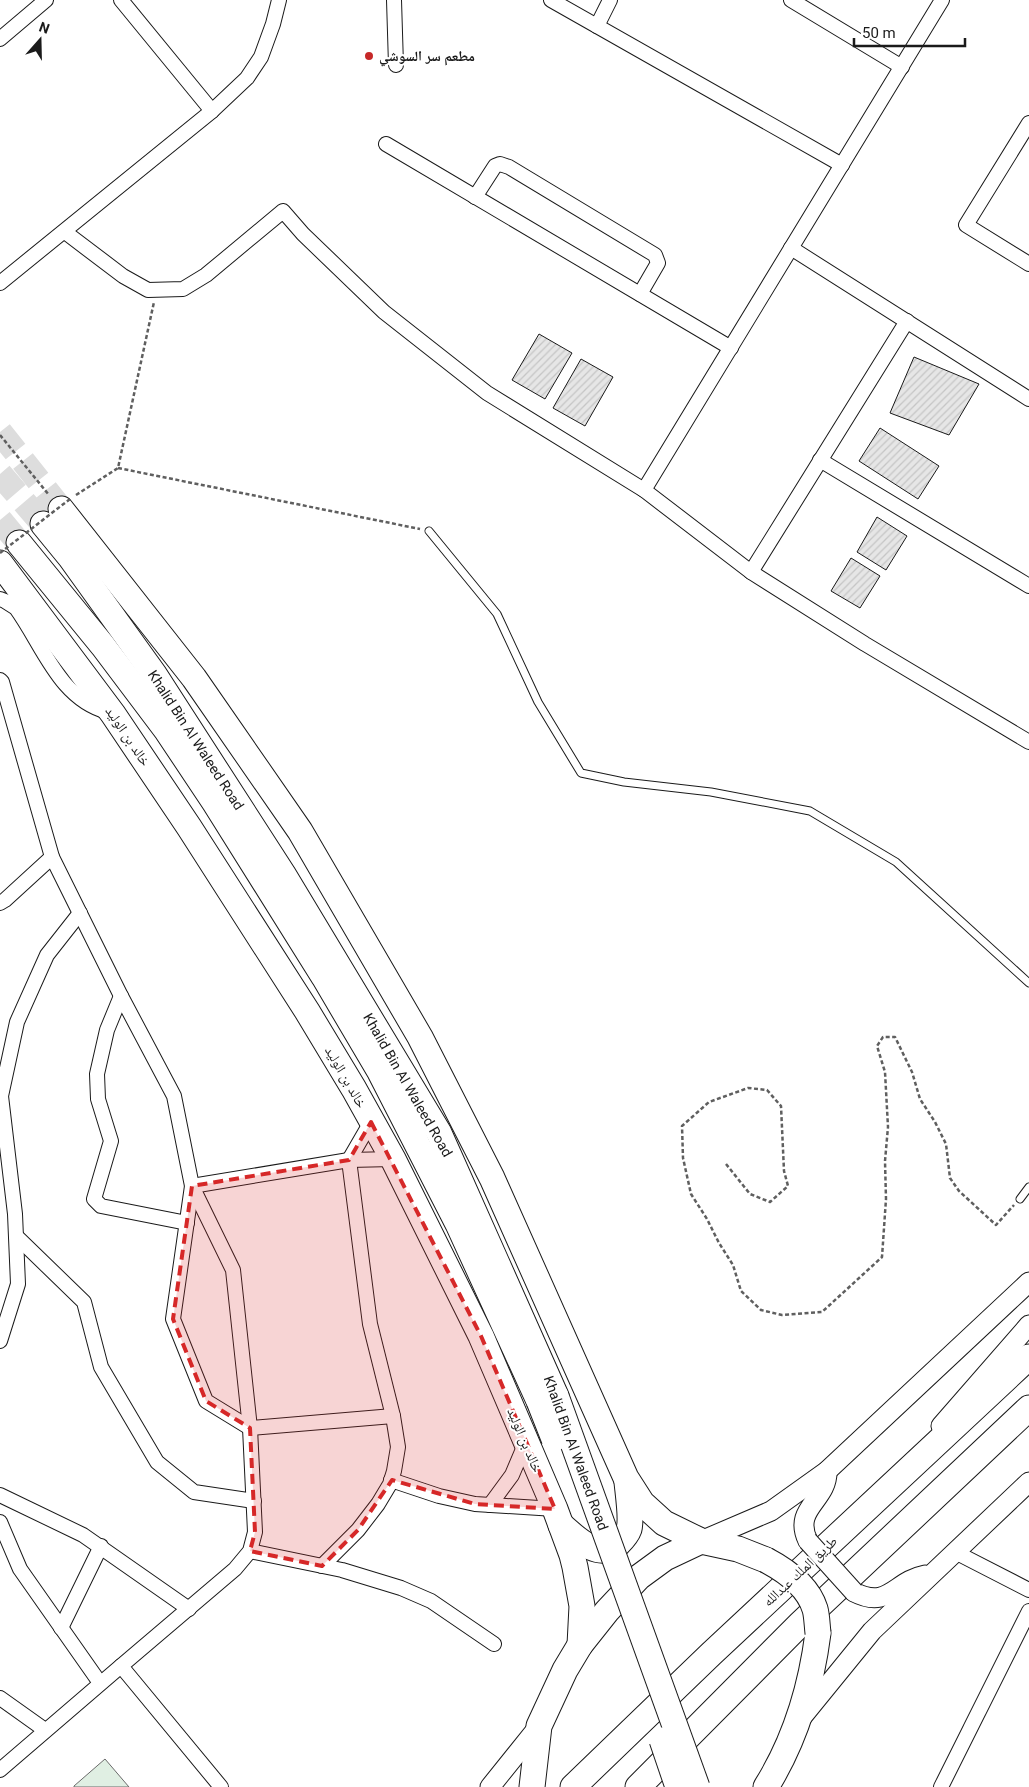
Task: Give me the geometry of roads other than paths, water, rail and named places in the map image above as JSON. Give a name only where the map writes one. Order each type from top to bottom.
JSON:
[{"type":"highway","name":"Khalid Bin Al Waleed Road","points":[[626,1478],[492,1178],[420,1037],[300,831],[194,678],[58,511],[70,557],[154,674],[283,874],[434,1125],[499,1267],[697,1787]]},
{"type":"highway","name":"Khalid Bin Al Waleed Road","points":[[10,548],[103,646],[166,731],[215,803],[324,977],[380,1072],[548,1399],[592,1538],[678,1787]]},
{"type":"highway","name":"خالد بن الوليد","points":[[0,563],[113,714],[189,827],[307,1011],[393,1159],[481,1336],[558,1517],[572,1555],[582,1606],[580,1645]]},
{"type":"highway","name":"طريق الملك عبدالله","points":[[574,1787],[711,1654],[1029,1357]]},
{"type":"highway","points":[[638,1787],[801,1623],[1029,1408]]},
{"type":"highway","points":[[558,1517],[584,1544],[601,1550],[615,1546],[623,1540],[630,1528],[626,1478]]},
{"type":"highway","points":[[626,1478],[642,1503],[664,1523],[701,1541],[738,1549],[766,1560],[786,1572],[803,1589],[815,1609],[818,1633],[812,1672],[800,1720],[782,1760],[766,1787]]},
{"type":"highway","name":"خالد بن الوليد","points":[[532,1786],[539,1726],[565,1670],[580,1645],[607,1611],[640,1577],[666,1558],[701,1541]]},
{"type":"main road","points":[[701,1541],[771,1511],[827,1471],[1029,1282]]},
{"type":"main road","points":[[873,1502],[1029,1325]]},
{"type":"main road","points":[[827,1471],[824,1490],[812,1504],[806,1515],[804,1529],[808,1541],[854,1592],[868,1598],[882,1598],[915,1577],[932,1574]]},
{"type":"main road","points":[[800,1720],[872,1631],[1029,1482]]},
{"type":"main road","points":[[490,1787],[539,1726]]},
{"type":"street","points":[[0,39],[46,0]]},
{"type":"street","points":[[121,0],[212,111]]},
{"type":"street","points":[[0,284],[212,111],[247,78],[261,57],[273,24],[279,0]]},
{"type":"street","points":[[394,0],[396,65]]},
{"type":"street","points":[[551,0],[842,165]]},
{"type":"street","points":[[597,26],[610,0]]},
{"type":"street","points":[[791,0],[902,67]]},
{"type":"street","points":[[644,490],[942,0]]},
{"type":"street","points":[[1029,124],[966,225],[1029,264]]},
{"type":"street","points":[[386,144],[730,348]]},
{"type":"street","points":[[475,197],[495,166],[500,164],[509,167],[655,255],[658,263],[640,294]]},
{"type":"street","points":[[65,232],[123,276],[148,290],[183,289],[206,275],[283,211],[303,234],[384,312],[487,394],[644,490],[751,572],[874,649],[1029,742]]},
{"type":"street","points":[[791,248],[1029,399]]},
{"type":"street","points":[[751,572],[907,321]]},
{"type":"street","points":[[820,460],[1029,586]]},
{"type":"street","points":[[0,599],[5,600],[16,608],[67,688],[83,702],[113,714]]},
{"type":"street","points":[[0,680],[52,857],[120,996],[174,1096],[192,1186],[233,1270],[250,1428],[255,1532],[250,1551],[235,1570],[0,1770]]},
{"type":"street","points":[[0,903],[52,857]]},
{"type":"street","points":[[0,1341],[3,1319],[18,1284],[16,1236],[1,1096],[17,1022],[47,955],[80,914]]},
{"type":"street","points":[[120,996],[107,1030],[97,1074],[98,1099],[110,1141],[94,1199],[101,1206],[187,1223]]},
{"type":"street","points":[[322,1566],[358,1530],[378,1504],[391,1480],[398,1447],[394,1416],[370,1324],[349,1160],[371,1122]]},
{"type":"street","points":[[192,1186],[349,1160],[393,1159]]},
{"type":"street","points":[[192,1186],[173,1318],[206,1401],[250,1428],[394,1416]]},
{"type":"street","points":[[16,1236],[84,1302],[101,1367],[157,1462],[194,1492],[254,1502]]},
{"type":"street","points":[[490,1505],[512,1475],[526,1442]]},
{"type":"street","points":[[391,1480],[439,1496],[475,1504],[558,1517]]},
{"type":"street","points":[[0,1495],[83,1535],[189,1608]]},
{"type":"street","points":[[0,1522],[20,1569],[100,1684]]},
{"type":"street","points":[[61,1628],[101,1546]]},
{"type":"street","points":[[250,1551],[342,1570],[401,1588],[431,1601],[494,1644]]},
{"type":"street","points":[[956,1552],[1029,1590]]},
{"type":"street","points":[[941,1787],[1029,1611]]},
{"type":"street","points":[[121,1666],[221,1787]]},
{"type":"street","points":[[0,1698],[45,1730]]},
{"type":"lane","points":[[429,531],[497,614],[538,702],[581,774],[624,782],[711,792],[810,811],[896,862],[1029,983]]},
{"type":"lane","points":[[1020,1199],[1029,1186]]},
{"type":"tunnel","points":[[0,432],[61,509]]},
{"type":"tunnel","points":[[0,474],[43,524]]},
{"type":"tunnel","points":[[0,520],[19,543]]},
{"type":"place","name":"مطعم سر السوشي","points":[[369,56]]}]
